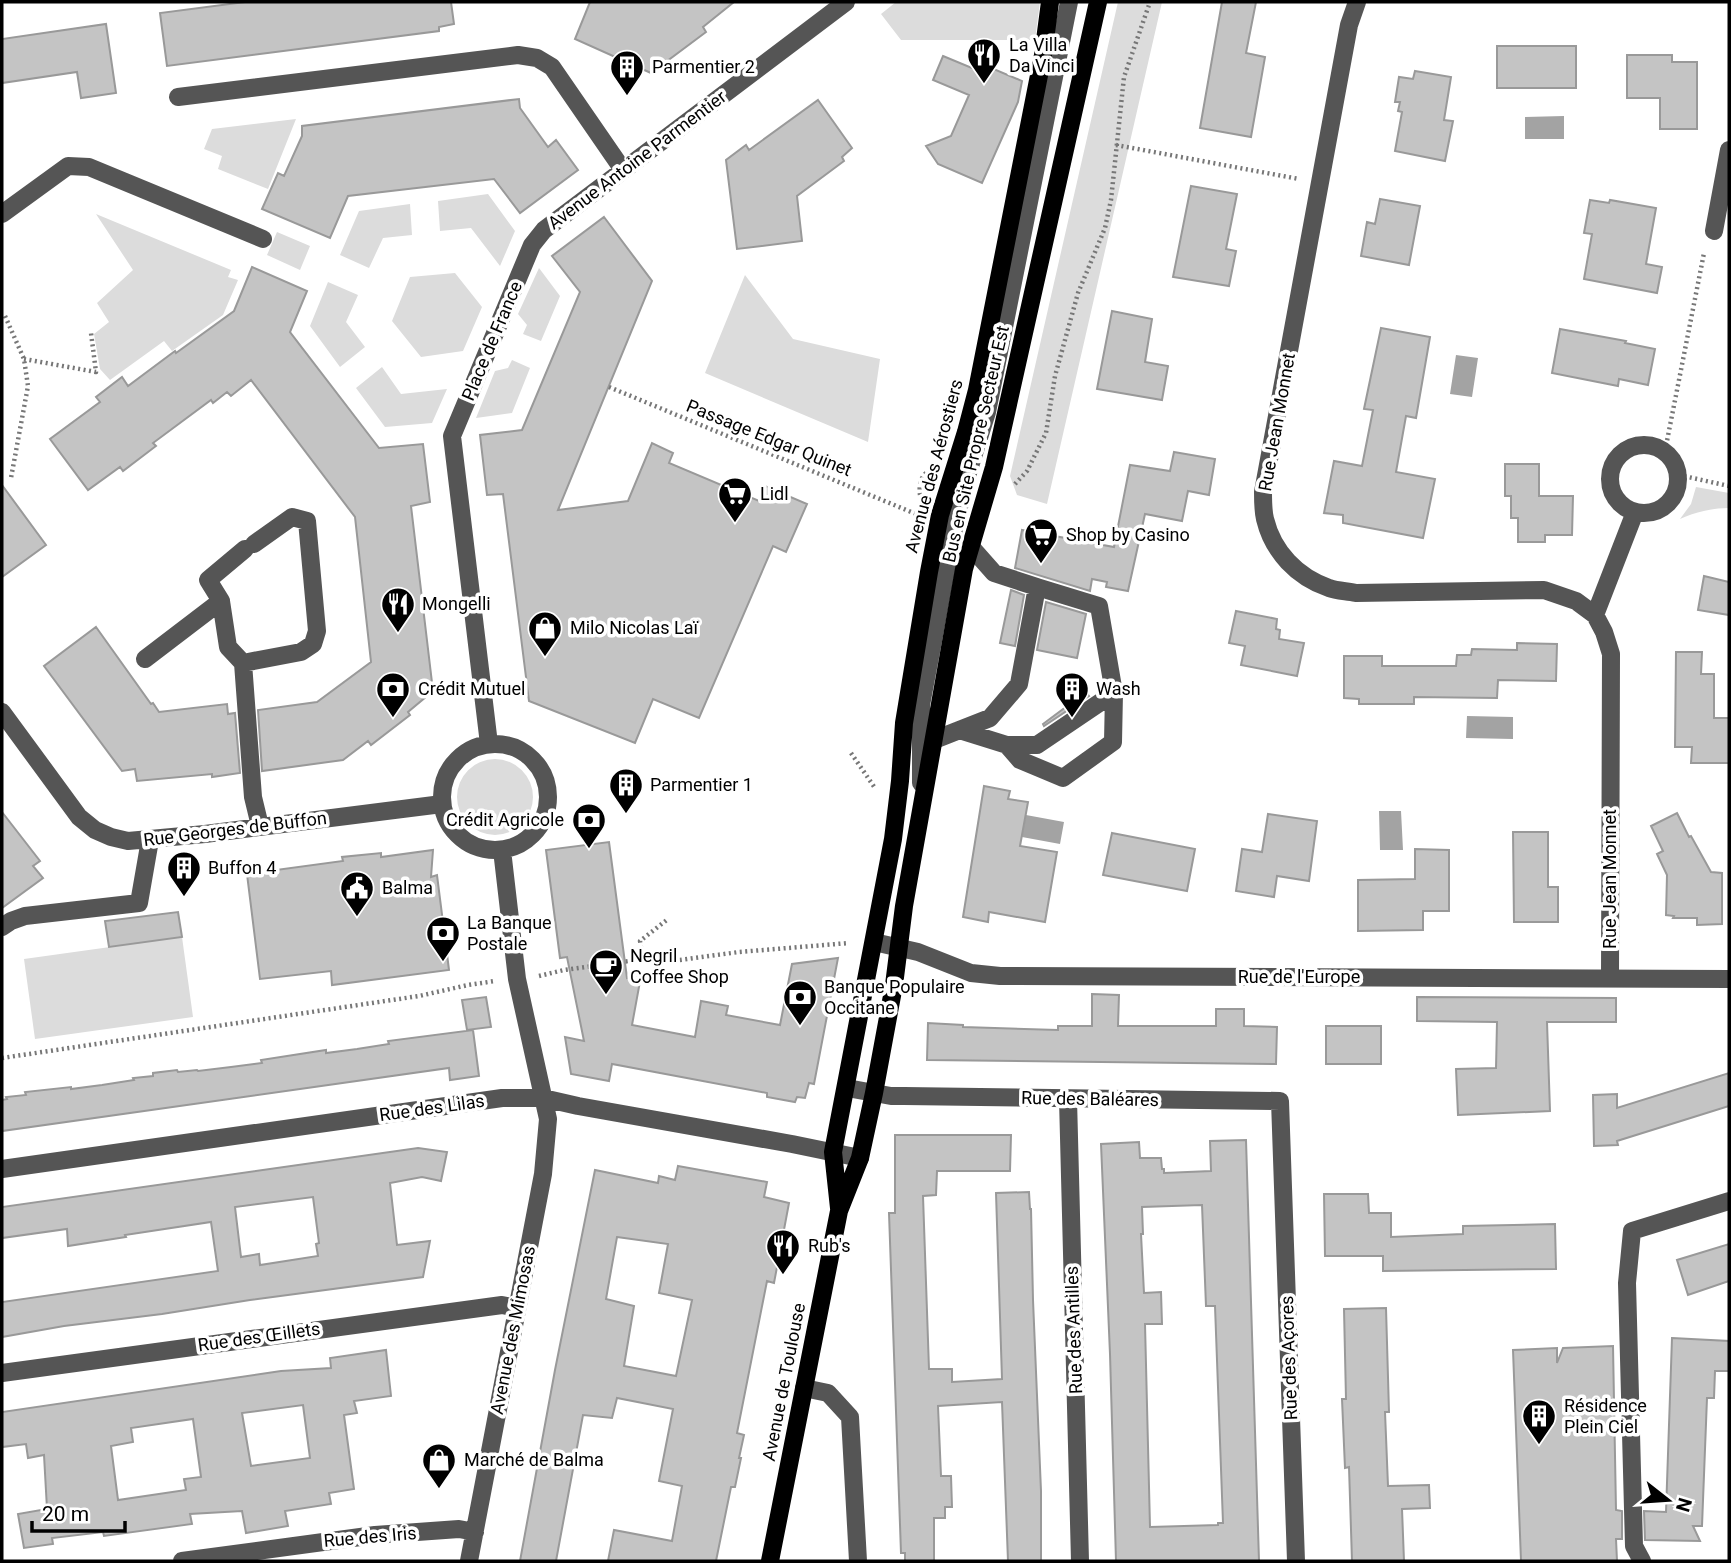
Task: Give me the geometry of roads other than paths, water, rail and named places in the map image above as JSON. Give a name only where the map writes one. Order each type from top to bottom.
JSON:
[{"type":"main road","name":"Avenue des Aérostiers","points":[[866,942],[893,839],[904,723],[940,515],[976,390],[1044,55],[1050,2]]},
{"type":"main road","points":[[899,948],[904,906],[964,569],[990,484],[1098,2]]},
{"type":"main road","name":"Avenue de Toulouse","points":[[839,1211],[834,1152],[846,1088],[866,942]]},
{"type":"main road","name":"Avenue de Toulouse","points":[[770,1561],[839,1211],[859,1158],[899,948]]},
{"type":"street","name":"Avenue Antoine Parmentier","points":[[532,245],[544,230],[846,2]]},
{"type":"street","name":"Bus en Site Propre Secteur Est","points":[[921,807],[921,705],[955,523],[988,412],[1069,2]]},
{"type":"street","name":"Rue Jean Monnet","points":[[1357,2],[1349,25],[1263,492],[1264,517],[1274,543],[1289,564],[1305,577],[1330,589],[1356,593],[1544,590],[1576,601],[1595,615],[1611,654],[1610,978]]},
{"type":"street","points":[[178,97],[518,55],[537,58],[552,67],[623,170]]},
{"type":"street","points":[[1714,231],[1729,150]]},
{"type":"street","points":[[2,214],[68,166],[89,167],[263,239]]},
{"type":"street","name":"Place de France","points":[[489,744],[452,436],[532,245]]},
{"type":"street","points":[[1644,444],[1655,446],[1672,458],[1679,475],[1678,486],[1674,497],[1657,511],[1635,512],[1617,500],[1611,490],[1611,468],[1623,451],[1644,444]]},
{"type":"street","points":[[1595,615],[1635,512]]},
{"type":"street","points":[[243,663],[301,652],[313,644],[317,631],[307,521],[292,517],[208,580],[220,601],[228,646],[243,663],[253,797],[260,826]]},
{"type":"street","points":[[971,547],[994,573],[1098,606],[1114,693],[1113,742],[1063,778],[1020,760],[1007,745]]},
{"type":"street","points":[[934,740],[990,718],[1019,684],[1037,587]]},
{"type":"street","points":[[145,659],[220,601]]},
{"type":"street","points":[[959,730],[1007,745],[1037,745],[1114,693]]},
{"type":"street","name":"Rue Georges de Buffon","points":[[2,712],[79,817],[95,830],[128,841],[442,804]]},
{"type":"street","points":[[489,744],[503,744],[527,755],[537,764],[547,789],[548,806],[542,822],[532,835],[517,845],[502,850],[481,848],[463,839],[449,824],[442,804],[443,788],[449,772],[459,758],[473,749],[489,744]]},
{"type":"street","points":[[2,927],[25,916],[139,904],[150,840]]},
{"type":"street","points":[[502,850],[517,979],[544,1098]]},
{"type":"street","name":"Rue de l'Europe","points":[[866,942],[918,952],[971,973],[1000,976],[1729,979]]},
{"type":"street","name":"Rue des Baléares","points":[[846,1088],[891,1096],[1280,1101],[1282,1155]]},
{"type":"street","name":"Rue des Lilas","points":[[2,1169],[502,1098],[544,1098],[859,1158]]},
{"type":"street","name":"Avenue des Mimosas","points":[[469,1561],[543,1174],[548,1119],[544,1098]]},
{"type":"street","name":"Rue des Antilles","points":[[1068,1099],[1080,1561]]},
{"type":"street","name":"Rue des Açores","points":[[1282,1155],[1296,1561]]},
{"type":"street","points":[[1642,1561],[1634,1546],[1627,1283],[1632,1231],[1729,1200]]},
{"type":"street","name":"Rue des Œillets","points":[[2,1373],[502,1305],[517,1308]]},
{"type":"street","points":[[804,1388],[828,1394],[850,1417],[858,1561]]},
{"type":"street","name":"Rue des Iris","points":[[182,1561],[375,1535],[459,1529],[475,1532]]},
{"type":"place","name":"La Villa Da Vinci","points":[[984,85]]},
{"type":"place","name":"Parmentier 2","points":[[627,97]]},
{"type":"place","name":"Lidl","points":[[735,524]]},
{"type":"place","name":"Shop by Casino","points":[[1041,565]]},
{"type":"place","name":"Mongelli","points":[[398,634]]},
{"type":"place","name":"Milo Nicolas Laï","points":[[545,658]]},
{"type":"place","name":"Crédit Mutuel","points":[[393,719]]},
{"type":"place","name":"Wash","points":[[1072,719]]},
{"type":"place","name":"Parmentier 1","points":[[626,815]]},
{"type":"place","name":"Crédit Agricole","points":[[589,850]]},
{"type":"place","name":"Buffon 4","points":[[184,898]]},
{"type":"place","name":"Balma","points":[[357,918]]},
{"type":"place","name":"La Banque Postale","points":[[443,963]]},
{"type":"place","name":"Negril Coffee Shop","points":[[606,996]]},
{"type":"place","name":"Banque Populaire Occitane","points":[[800,1027]]},
{"type":"place","name":"Rub's","points":[[783,1276]]},
{"type":"place","name":"Résidence Plein Ciel","points":[[1539,1446]]},
{"type":"place","name":"Marché de Balma","points":[[439,1490]]}]
